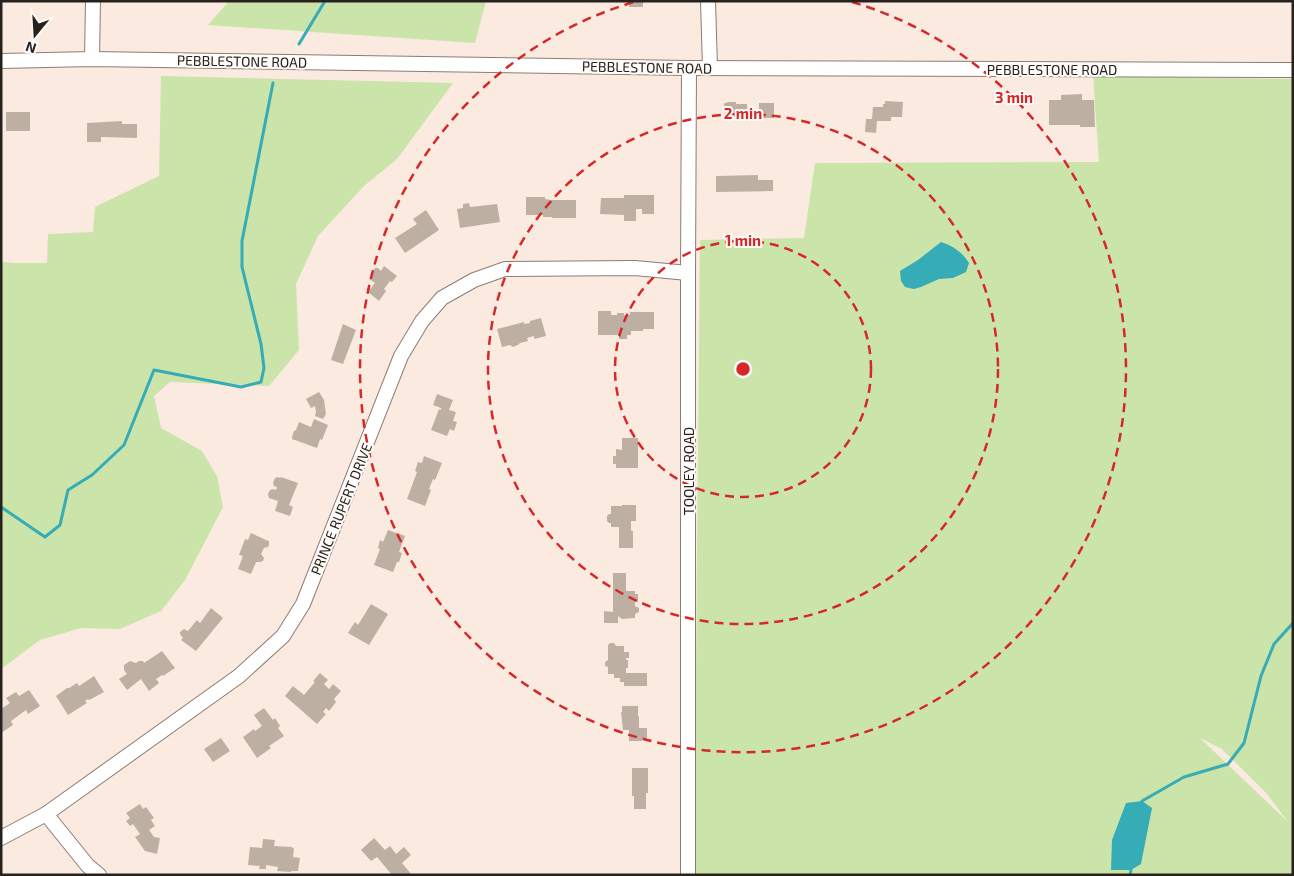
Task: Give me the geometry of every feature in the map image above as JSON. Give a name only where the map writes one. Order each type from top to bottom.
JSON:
[{"type":"street","points":[[92,59],[93,1]]},
{"type":"street","points":[[708,1],[710,68]]},
{"type":"street","name":"PEBBLESTONE ROAD","points":[[1,61],[92,59],[689,68],[1293,70]]},
{"type":"street","name":"TOOLEY ROAD","points":[[688,875],[689,68]]},
{"type":"street","name":"PRINCE RUPERT DRIVE","points":[[1,838],[46,814],[239,676],[283,636],[303,604],[401,356],[422,321],[442,298],[474,280],[504,269],[635,268],[688,273]]},
{"type":"street","points":[[46,814],[88,866],[100,875]]},
{"type":"green space","points":[[229,1],[486,1],[475,43],[208,25]]},
{"type":"green space","points":[[161,76],[453,83],[397,159],[364,186],[318,236],[296,284],[299,350],[269,386],[170,382],[154,396],[161,428],[202,451],[217,476],[223,507],[185,580],[161,611],[120,629],[81,628],[40,640],[1,669],[1,262],[47,263],[48,234],[93,232],[95,207],[159,176]]},
{"type":"green space","points":[[1093,76],[1293,79],[1293,875],[694,875],[700,240],[804,238],[815,163],[1099,162]],"holes":[[[1200,738],[1222,749],[1267,794],[1288,822]]]},
{"type":"water","points":[[941,242],[957,250],[966,259],[969,263],[966,272],[953,278],[939,279],[914,289],[905,287],[901,281],[900,271]]},
{"type":"water","points":[[1142,801],[1152,808],[1141,864],[1131,870],[1111,870],[1112,840],[1126,803]]},
{"type":"building","points":[[629,1],[643,1],[643,7],[629,7]]},
{"type":"building","points":[[1082,94],[1082,100],[1094,100],[1095,127],[1049,125],[1049,100],[1061,100],[1061,95]]},
{"type":"building","points":[[885,101],[903,102],[902,117],[891,117],[891,121],[877,121],[876,133],[865,132],[866,119],[872,119],[873,107],[883,107]]},
{"type":"building","points":[[724,103],[747,104],[747,118],[728,117],[725,114]]},
{"type":"building","points":[[759,103],[774,103],[774,118],[759,118]]},
{"type":"building","points":[[6,112],[30,112],[30,131],[6,131]]},
{"type":"building","points":[[122,121],[122,124],[137,124],[137,138],[101,137],[101,142],[87,142],[87,123]]},
{"type":"building","points":[[758,175],[758,180],[773,180],[773,191],[716,192],[716,176]]},
{"type":"building","points":[[624,195],[654,195],[654,214],[642,214],[642,209],[636,209],[636,221],[624,221],[624,215],[600,214],[601,198],[624,198]]},
{"type":"building","points":[[526,197],[576,200],[576,218],[526,215]]},
{"type":"building","points":[[469,203],[470,207],[497,204],[500,222],[460,228],[457,209],[463,208],[463,204]]},
{"type":"building","points":[[426,210],[439,230],[405,253],[395,238],[417,224],[413,219]]},
{"type":"building","points":[[384,266],[397,276],[384,289],[386,291],[379,301],[368,292],[375,283],[369,279],[375,268],[381,271]]},
{"type":"building","points":[[598,311],[611,311],[611,315],[624,313],[624,315],[630,315],[630,312],[654,312],[654,329],[631,331],[631,335],[627,335],[627,339],[619,339],[619,335],[598,335]]},
{"type":"building","points":[[541,318],[546,336],[534,339],[534,336],[527,338],[528,341],[513,347],[510,345],[502,347],[497,329],[524,322],[524,324],[530,323],[530,321]]},
{"type":"building","points":[[343,324],[356,330],[343,364],[331,360]]},
{"type":"building","points":[[319,392],[324,400],[326,414],[323,419],[315,416],[315,406],[311,408],[306,399]]},
{"type":"building","points":[[437,394],[453,400],[449,410],[456,412],[453,421],[457,422],[454,431],[450,429],[447,436],[431,430],[439,409],[441,410],[441,408],[433,405]]},
{"type":"building","points":[[314,419],[328,425],[317,448],[292,439],[299,422],[311,427]]},
{"type":"building","points":[[622,438],[638,438],[638,468],[616,468],[616,464],[613,464],[613,456],[616,456],[616,449],[622,450]]},
{"type":"building","points":[[424,456],[442,463],[429,489],[431,490],[425,506],[407,499],[417,472],[415,471],[418,462],[422,463]]},
{"type":"building","points":[[278,477],[298,483],[289,505],[293,507],[290,516],[275,511],[278,501],[269,498],[270,490],[276,490],[277,487],[273,483],[275,478]]},
{"type":"building","points":[[636,505],[636,521],[631,521],[633,548],[619,548],[619,527],[611,527],[611,523],[607,521],[607,516],[611,514],[611,506]]},
{"type":"building","points":[[388,530],[405,536],[399,552],[402,553],[399,562],[397,562],[393,572],[374,565],[380,549],[378,548],[380,540],[383,542]]},
{"type":"building","points":[[251,533],[269,541],[269,545],[264,548],[261,554],[264,558],[263,561],[256,562],[251,574],[238,569],[243,556],[239,555],[245,539],[248,540]]},
{"type":"building","points":[[613,573],[626,573],[626,591],[635,591],[635,594],[638,594],[638,602],[635,602],[635,606],[639,608],[639,612],[635,614],[635,618],[622,619],[618,616],[618,623],[604,623],[604,611],[613,612]]},
{"type":"building","points":[[371,604],[388,614],[369,645],[348,633],[355,622],[358,625]]},
{"type":"building","points":[[211,608],[223,618],[196,651],[181,640],[183,638],[180,632],[184,629],[188,631],[197,620],[200,623]]},
{"type":"building","points":[[614,643],[616,646],[624,646],[624,652],[629,652],[629,658],[626,658],[628,660],[628,668],[626,668],[626,673],[647,673],[647,686],[624,686],[624,682],[620,682],[620,678],[614,678],[614,674],[608,674],[608,667],[605,666],[605,662],[608,660],[608,645]]},
{"type":"building","points":[[162,651],[175,668],[156,679],[159,683],[149,691],[141,679],[127,690],[119,679],[127,674],[124,670],[124,665],[130,661],[136,663],[143,661],[144,663]]},
{"type":"building","points":[[320,673],[328,680],[324,684],[329,689],[333,684],[341,691],[334,699],[336,702],[329,711],[326,708],[323,712],[326,714],[317,724],[285,696],[293,686],[304,695]]},
{"type":"building","points":[[94,676],[104,692],[88,699],[85,701],[87,703],[68,715],[56,696],[67,688],[77,683],[79,686]]},
{"type":"building","points":[[29,690],[40,706],[28,714],[26,710],[11,721],[13,725],[1,733],[1,709],[10,703],[6,698],[16,692],[19,696]]},
{"type":"building","points":[[622,706],[638,706],[639,728],[647,728],[647,739],[629,741],[629,730],[623,730]]},
{"type":"building","points":[[264,708],[273,720],[275,718],[280,726],[278,728],[284,736],[269,746],[271,748],[257,758],[243,737],[262,726],[254,715]]},
{"type":"building","points":[[221,738],[230,751],[213,762],[204,749]]},
{"type":"building","points":[[632,768],[648,768],[646,809],[634,809]]},
{"type":"building","points":[[140,804],[143,809],[146,807],[154,818],[151,820],[155,826],[149,830],[154,837],[160,838],[157,854],[145,851],[135,837],[140,834],[133,824],[130,826],[126,821],[130,818],[126,813]]},
{"type":"building","points":[[374,838],[385,850],[390,846],[396,854],[404,847],[411,855],[402,863],[412,875],[392,875],[377,857],[371,861],[361,850]]},
{"type":"building","points":[[263,839],[275,840],[274,846],[292,847],[294,849],[293,857],[300,858],[298,871],[277,871],[278,867],[266,865],[266,869],[259,869],[260,866],[248,865],[250,847],[262,848]]},
{"type":"waterway","points":[[299,44],[325,1]]},
{"type":"waterway","points":[[1,507],[45,537],[60,525],[68,490],[92,475],[124,445],[154,370],[241,387],[261,382],[264,368],[261,344],[242,267],[242,241],[273,83]]},
{"type":"waterway","points":[[1142,801],[1184,777],[1228,764],[1244,743],[1261,676],[1274,644],[1293,623]]},
{"type":"waterway","points":[[1130,875],[1131,870]]}]
